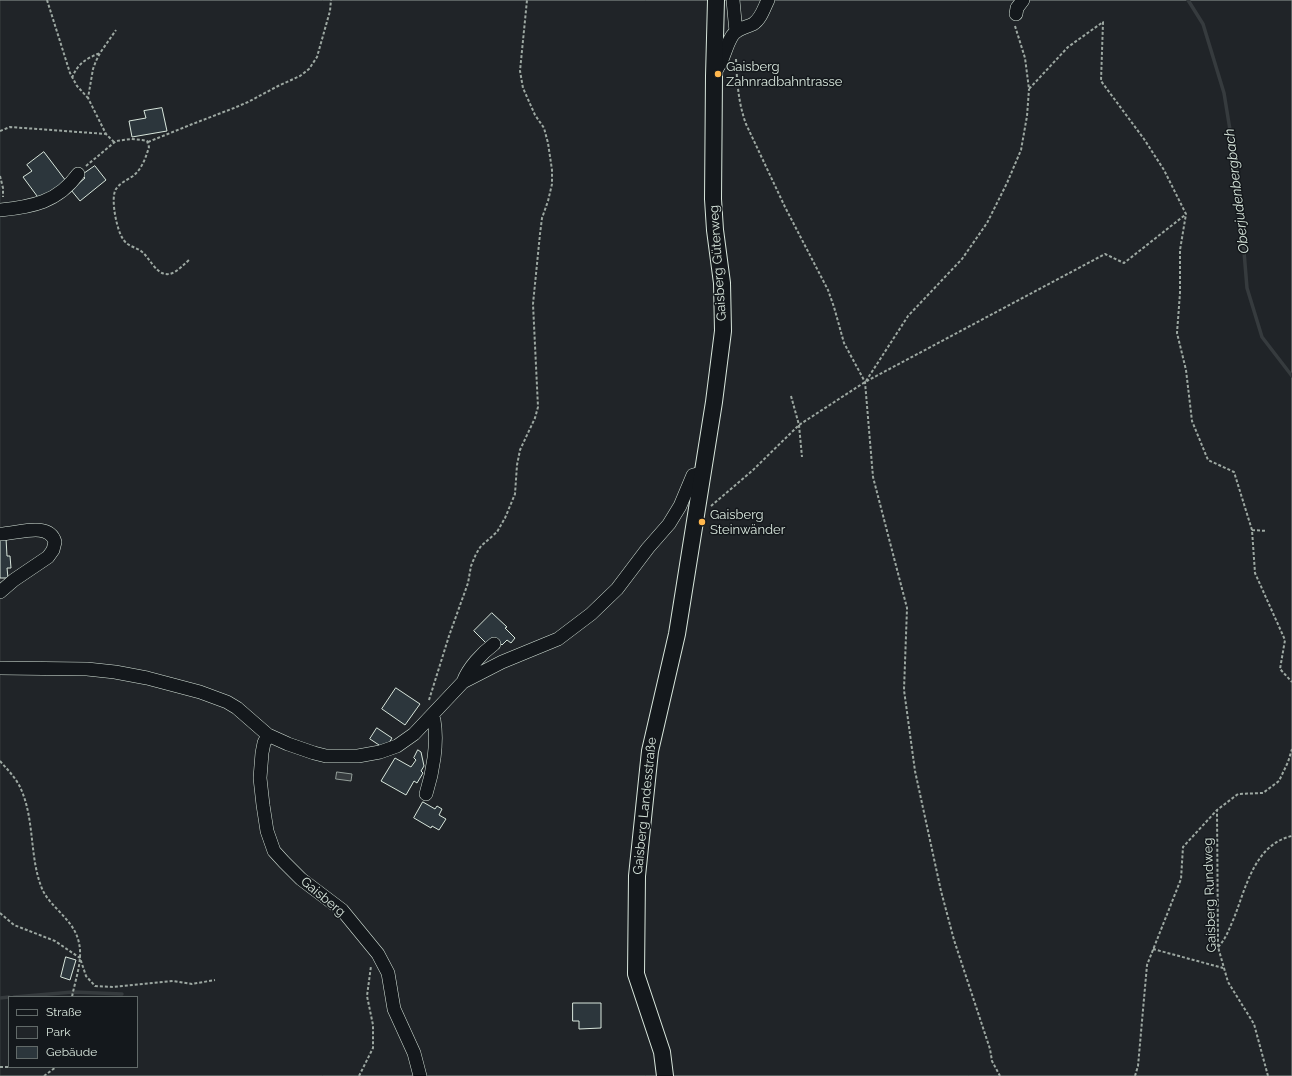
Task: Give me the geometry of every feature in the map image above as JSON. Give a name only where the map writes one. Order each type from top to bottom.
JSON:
[{"type":"main road","name":"Gaisberg Güterweg","points":[[702,473],[714,402],[723,331],[722,283],[715,230],[713,199],[716,0]]},
{"type":"main road","points":[[695,516],[702,473]]},
{"type":"main road","name":"Gaisberg Landesstraße","points":[[665,1076],[662,1052],[636,974],[637,876],[650,751],[677,634],[695,516]]},
{"type":"street","points":[[733,0],[736,32]]},
{"type":"street","points":[[714,74],[720,66],[732,35],[756,22],[768,0]]},
{"type":"street","points":[[1016,14],[1017,8],[1023,0]]},
{"type":"street","points":[[2,204],[36,204],[50,199],[67,187],[78,174]]},
{"type":"street","points":[[0,668],[87,669],[147,678],[200,692],[227,702],[237,708],[268,735],[314,753],[326,756],[358,756],[380,752],[397,746],[414,734],[463,682],[502,662],[558,639],[591,614],[617,589],[669,524],[680,506],[693,475],[702,473]]},
{"type":"street","points":[[0,534],[43,530],[50,534],[55,542],[53,550],[48,557],[14,580],[0,592]]},
{"type":"street","points":[[463,682],[466,674],[494,644]]},
{"type":"street","points":[[426,794],[431,778],[435,741],[434,720],[428,720]]},
{"type":"street","name":"Gaisberg","points":[[268,735],[262,752],[260,778],[266,826],[274,851],[301,879],[342,910],[378,954],[388,973],[394,1009],[414,1053],[420,1076]]},
{"type":"path","points":[[47,0],[66,64],[72,78],[88,98],[106,134],[114,142]]},
{"type":"path","points":[[78,174],[114,142],[131,139],[148,142],[248,102],[300,76],[309,69],[317,57],[326,26],[331,0]]},
{"type":"path","points":[[428,720],[425,712],[449,636],[468,583],[471,566],[480,546],[497,532],[516,494],[517,465],[520,450],[535,418],[538,407],[533,304],[542,218],[552,184],[552,170],[544,128],[529,104],[523,88],[520,71],[527,0]]},
{"type":"path","points":[[865,382],[908,316],[962,259],[986,222],[1007,183],[1021,150],[1027,116],[1029,89],[1025,58],[1015,24],[1016,14]]},
{"type":"path","points":[[1029,89],[1068,47],[1103,22],[1101,81],[1164,170],[1186,214],[1180,250],[1180,293],[1177,333],[1186,370],[1192,421],[1208,460],[1234,472],[1252,530],[1255,573],[1285,640],[1280,669],[1292,682]]},
{"type":"path","points":[[88,98],[93,69],[100,53],[116,30]]},
{"type":"path","points":[[72,78],[77,68],[85,60],[100,53]]},
{"type":"path","points":[[736,57],[738,96],[742,114],[785,207],[828,290],[844,343],[865,382],[873,476],[907,608],[904,690],[915,771],[941,891],[954,940],[990,1049],[992,1061],[1000,1076]]},
{"type":"path","points":[[0,131],[10,127],[106,134]]},
{"type":"path","points":[[148,142],[149,147],[140,168],[133,176],[117,187],[114,192],[115,209],[120,233],[125,242],[140,251],[159,272],[163,274],[173,273],[190,259]]},
{"type":"path","points":[[0,176],[3,188],[2,204]]},
{"type":"path","points":[[695,516],[752,471],[799,425],[865,382],[1105,254],[1124,263],[1186,214]]},
{"type":"path","points":[[791,396],[799,425],[802,457]]},
{"type":"path","points":[[1252,530],[1267,531]]},
{"type":"path","points":[[1135,1076],[1138,1066],[1147,965],[1180,879],[1183,847],[1217,810],[1238,794],[1263,793],[1279,781],[1288,762],[1292,748]]},
{"type":"path","points":[[0,762],[16,780],[25,799],[36,867],[41,888],[70,922],[79,942],[80,958],[86,976],[95,986],[113,987],[173,981],[192,984],[215,980]]},
{"type":"path","name":"Gaisberg Rundweg","points":[[1217,810],[1218,947],[1228,982],[1254,1024],[1268,1076]]},
{"type":"path","points":[[1218,947],[1226,938],[1246,883],[1258,859],[1276,842],[1292,836]]},
{"type":"path","points":[[0,913],[14,925],[55,941],[80,958]]},
{"type":"path","points":[[1153,949],[1224,968]]},
{"type":"path","points":[[359,1076],[373,1048],[373,1025],[367,996],[374,950]]},
{"type":"path","points":[[72,996],[80,958]]},
{"type":"path","points":[[44,1076],[55,1068]]},
{"type":"green space","points":[[0,0],[1292,0],[1292,1076],[0,1076]]},
{"type":"shaded area","points":[[337,772],[352,774],[351,781],[336,779]]},
{"type":"building","points":[[162,108],[167,131],[132,137],[129,121],[146,118],[144,111]]},
{"type":"building","points":[[44,152],[66,181],[40,200],[23,177],[32,171],[27,165]]},
{"type":"building","points":[[95,166],[106,180],[80,201],[71,190],[85,178],[82,175]]},
{"type":"building","points":[[6,538],[7,556],[10,556],[11,568],[7,568],[8,578],[0,578],[0,539]]},
{"type":"building","points":[[492,613],[507,627],[505,628],[515,638],[511,643],[507,640],[502,645],[496,639],[489,646],[474,631]]},
{"type":"building","points":[[396,688],[420,704],[405,725],[382,709]]},
{"type":"building","points":[[377,728],[392,738],[387,746],[382,747],[370,739]]},
{"type":"building","points":[[418,750],[421,752],[424,766],[421,771],[423,773],[417,783],[414,781],[406,795],[381,781],[395,758],[411,767],[416,760],[414,758]]},
{"type":"building","points":[[423,802],[435,809],[437,806],[442,809],[439,815],[446,819],[439,830],[432,826],[431,828],[414,818]]},
{"type":"building","points":[[66,957],[76,960],[70,980],[61,977]]},
{"type":"building","points":[[573,1003],[601,1003],[601,1028],[579,1029],[579,1021],[573,1021]]},
{"type":"waterway","name":"Oberjudenbergbach","points":[[1188,0],[1203,24],[1224,93],[1238,179],[1247,288],[1262,337],[1292,376]]},
{"type":"waterway","points":[[26,996],[73,992],[122,994]]},
{"type":"waterway","points":[[0,998],[8,997]]},
{"type":"place","name":"Gaisberg Zahnradbahntrasse","points":[[718,74]]},
{"type":"place","name":"Gaisberg Steinwänder","points":[[702,522]]}]
